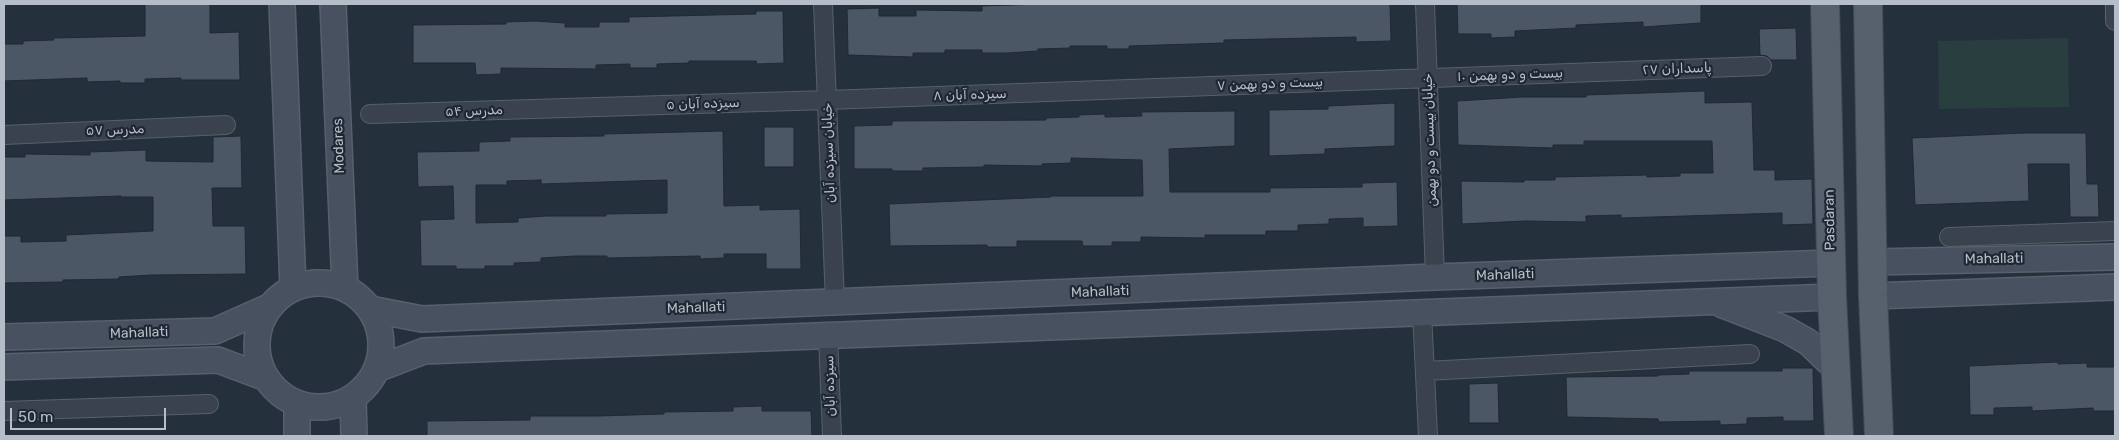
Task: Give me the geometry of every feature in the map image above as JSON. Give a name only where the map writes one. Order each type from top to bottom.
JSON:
[{"type":"main road","points":[[282,4],[293,288]]},
{"type":"main road","name":"Modares","points":[[333,4],[345,288]]},
{"type":"main road","name":"Pasdaran","points":[[1825,4],[1832,297],[1838,436]]},
{"type":"main road","points":[[1868,4],[1872,262],[1879,436]]},
{"type":"main road","name":"Mahallati","points":[[1872,262],[2115,257]]},
{"type":"main road","points":[[1831,263],[1872,262]]},
{"type":"main road","name":"Mahallati","points":[[370,309],[422,318],[1831,263]]},
{"type":"main road","points":[[310,283],[328,283],[345,288],[359,297],[370,309],[378,324],[382,352],[377,369],[367,385],[354,397],[336,405],[316,407],[297,404],[279,393],[266,378],[258,359],[256,340],[261,321],[280,296],[293,288],[310,283]]},
{"type":"main road","points":[[377,369],[424,351],[1832,297],[2115,288]]},
{"type":"main road","points":[[1714,302],[1785,329],[1808,342],[1835,368]]},
{"type":"main road","name":"Mahallati","points":[[4,337],[215,331],[269,308]]},
{"type":"main road","points":[[4,367],[218,360],[266,378]]},
{"type":"main road","points":[[354,397],[354,436]]},
{"type":"main road","points":[[297,404],[297,436]]},
{"type":"street","name":"خیابان سیزده آبان","points":[[823,4],[835,303]]},
{"type":"street","name":"خیابان بیست و دو بهمن","points":[[1425,4],[1435,277]]},
{"type":"street","points":[[2114,4],[2115,21]]},
{"type":"street","name":"پاسداران ۲۷","points":[[1593,72],[1762,66]]},
{"type":"street","name":"بیست و دو بهمن ۱۰","points":[[1428,79],[1593,72]]},
{"type":"street","name":"بیست و دو بهمن ۷","points":[[1113,90],[1428,79]]},
{"type":"street","name":"سیزده آبان ۸","points":[[827,100],[1113,90]]},
{"type":"street","name":"سیزده آبان ۵","points":[[578,108],[827,100]]},
{"type":"street","name":"مدرس ۵۴","points":[[370,114],[578,108]]},
{"type":"street","name":"مدرس ۵۷","points":[[4,135],[226,125]]},
{"type":"street","points":[[1948,237],[2115,231]]},
{"type":"street","points":[[1422,313],[1428,436]]},
{"type":"street","name":"سیزده آبان","points":[[828,335],[832,436]]},
{"type":"street","points":[[1425,371],[1750,354]]},
{"type":"street","points":[[4,411],[209,404]]},
{"type":"green space","points":[[2068,38],[2069,107],[1939,109],[1938,41]]},
{"type":"building","points":[[145,4],[210,4],[210,33],[239,32],[240,80],[181,80],[181,78],[145,79],[145,83],[120,83],[120,81],[87,82],[87,78],[4,81],[4,44],[23,44],[23,41],[54,40],[53,38],[145,36]]},
{"type":"building","points":[[1042,4],[1390,4],[1391,41],[1356,42],[1356,37],[1224,40],[1224,43],[1129,46],[1129,49],[1107,49],[1107,46],[1070,46],[1070,48],[1038,49],[1038,51],[1008,53],[982,53],[982,50],[945,50],[945,53],[913,53],[913,57],[848,55],[847,9],[879,8],[879,16],[916,16],[916,10],[982,11],[982,6]]},
{"type":"building","points":[[1457,4],[1701,4],[1701,23],[1643,27],[1643,22],[1576,25],[1576,28],[1515,31],[1515,37],[1491,38],[1491,34],[1458,34]]},
{"type":"building","points":[[756,11],[783,11],[784,63],[757,64],[756,61],[689,61],[689,63],[657,64],[657,68],[630,68],[630,64],[596,65],[596,69],[501,68],[501,74],[476,75],[475,63],[413,63],[413,25],[506,24],[506,22],[534,21],[565,23],[565,27],[599,27],[599,22],[629,22],[629,17],[756,14]]},
{"type":"building","points":[[1796,28],[1797,60],[1771,60],[1767,56],[1760,55],[1759,29]]},
{"type":"building","points":[[1705,91],[1705,103],[1752,102],[1754,170],[1775,170],[1775,180],[1812,179],[1813,224],[1782,225],[1782,213],[1621,218],[1621,215],[1586,216],[1586,222],[1525,221],[1462,224],[1461,181],[1524,182],[1524,180],[1555,180],[1555,177],[1647,175],[1647,177],[1680,176],[1680,173],[1713,173],[1712,141],[1584,141],[1584,145],[1553,145],[1553,148],[1458,145],[1457,101]]},
{"type":"building","points":[[1395,103],[1395,146],[1325,149],[1325,154],[1269,156],[1269,110],[1328,109],[1328,106]]},
{"type":"building","points":[[1235,111],[1235,146],[1169,149],[1170,192],[1270,192],[1270,188],[1362,187],[1362,183],[1397,182],[1398,226],[1363,227],[1363,218],[1329,219],[1329,224],[1298,225],[1298,231],[1266,231],[1266,235],[1205,235],[1205,238],[1141,237],[1141,242],[1112,242],[1112,246],[1083,246],[1082,241],[1017,241],[1017,247],[987,247],[987,245],[890,246],[889,204],[1051,196],[1143,196],[1142,160],[1071,158],[1071,163],[1042,164],[1042,166],[984,165],[984,167],[923,168],[923,171],[854,169],[854,126],[892,125],[892,121],[1046,120],[1046,118],[1079,117],[1079,115],[1105,114],[1105,117],[1142,116],[1141,112]]},
{"type":"building","points":[[764,127],[794,127],[794,167],[764,167]]},
{"type":"building","points":[[723,131],[724,206],[760,205],[760,210],[800,209],[801,269],[766,269],[766,254],[724,254],[724,258],[700,259],[700,256],[607,258],[607,256],[575,256],[541,258],[541,262],[514,263],[514,266],[485,266],[485,269],[456,269],[456,266],[421,266],[420,220],[454,219],[453,186],[418,187],[417,152],[479,151],[479,142],[510,141],[510,137],[604,136],[604,134]],"holes":[[[541,180],[541,184],[667,180],[667,213],[546,216],[518,218],[518,222],[476,223],[476,185],[507,185],[507,181]]]},
{"type":"building","points":[[2023,133],[2086,133],[2087,184],[2098,184],[2099,217],[2070,217],[2069,164],[2028,164],[2029,201],[1915,205],[1912,138]]},
{"type":"building","points":[[241,136],[242,188],[212,188],[213,226],[245,226],[246,274],[152,275],[119,277],[119,279],[4,283],[4,236],[21,236],[21,242],[66,241],[66,235],[153,231],[153,197],[121,196],[4,200],[4,157],[25,157],[25,154],[90,155],[90,152],[146,150],[146,161],[213,162],[213,137]]},
{"type":"building","points":[[2058,362],[2058,364],[2087,363],[2087,367],[2115,367],[2115,411],[2093,411],[2093,408],[2032,411],[2032,407],[1994,408],[1994,415],[1970,415],[1969,366]]},
{"type":"building","points":[[1782,368],[1813,368],[1814,421],[1783,421],[1783,417],[1747,418],[1747,424],[1720,425],[1720,421],[1659,422],[1658,419],[1567,417],[1566,377],[1658,376],[1689,374],[1689,371],[1782,371]]},
{"type":"building","points":[[1498,383],[1499,423],[1469,423],[1469,384]]},
{"type":"building","points":[[762,406],[762,411],[811,411],[812,436],[427,436],[427,421],[530,420],[530,416],[598,416],[664,414],[664,412],[733,411],[733,407]]}]
